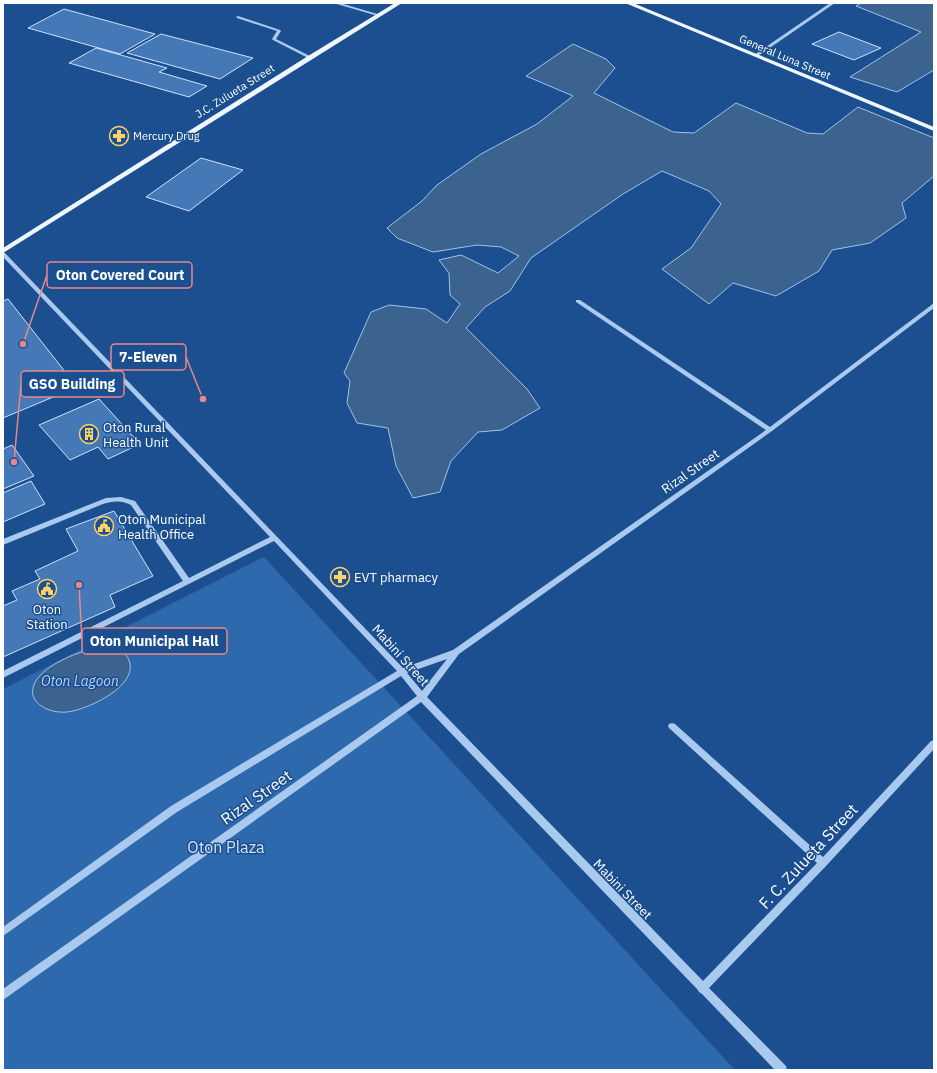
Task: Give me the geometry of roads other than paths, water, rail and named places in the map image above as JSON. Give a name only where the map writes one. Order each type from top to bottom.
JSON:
[{"type":"main road","name":"J.C. Zulueta Street","points":[[3,251],[310,57],[399,3]]},
{"type":"main road","name":"General Luna Street","points":[[628,3],[934,130]]},
{"type":"street","points":[[335,3],[379,16]]},
{"type":"street","points":[[756,55],[833,3]]},
{"type":"street","points":[[238,17],[279,31],[274,39],[310,57]]},
{"type":"street","name":"Mabini Street","points":[[3,254],[402,672],[422,697],[702,989],[782,1070]]},
{"type":"street","points":[[578,301],[770,430]]},
{"type":"street","name":"Rizal Street","points":[[3,932],[174,809],[402,672],[456,652],[770,430],[934,305]]},
{"type":"street","points":[[3,542],[102,502],[114,498],[124,498],[133,503],[188,582]]},
{"type":"street","points":[[3,675],[275,538]]},
{"type":"street","name":"Rizal Street","points":[[3,995],[422,697],[456,652]]},
{"type":"street","points":[[672,726],[823,862]]},
{"type":"street","name":"F. C. Zulueta Street","points":[[702,989],[934,743]]},
{"type":"water","points":[[861,3],[934,3],[934,70],[897,92],[850,77],[921,32],[856,6]]},
{"type":"water","points":[[573,44],[606,59],[615,68],[594,93],[673,132],[694,133],[736,103],[807,133],[823,134],[858,107],[934,138],[934,176],[902,203],[906,218],[870,243],[832,250],[819,271],[776,296],[733,283],[709,304],[662,269],[691,248],[721,204],[709,191],[662,171],[623,194],[531,258],[510,291],[485,307],[466,328],[527,389],[540,408],[502,430],[478,432],[451,461],[440,492],[413,498],[396,466],[388,428],[357,423],[347,403],[350,381],[344,373],[371,312],[389,305],[426,309],[447,323],[460,304],[450,295],[449,273],[439,260],[461,255],[498,273],[519,256],[501,247],[477,245],[433,252],[397,238],[387,228],[422,201],[437,185],[481,154],[537,124],[573,96],[526,76]]},
{"type":"water","name":"Oton Lagoon","points":[[98,647],[119,650],[128,658],[130,668],[127,678],[120,686],[99,701],[87,707],[67,712],[52,711],[45,708],[35,700],[33,687],[37,679],[43,673],[65,658]]},
{"type":"place","name":"Mercury Drug","points":[[119,136]]},
{"type":"place","name":"Oton Covered Court","points":[[23,344]]},
{"type":"place","name":"7-Eleven","points":[[203,399]]},
{"type":"place","name":"Oton Rural Health Unit","points":[[89,434]]},
{"type":"place","name":"GSO Building","points":[[14,462]]},
{"type":"place","name":"Oton Municipal Health Office","points":[[104,526]]},
{"type":"place","name":"EVT pharmacy","points":[[340,577]]},
{"type":"place","name":"Oton Municipal Hall","points":[[79,585]]},
{"type":"place","name":"Oton Station","points":[[47,589]]},
{"type":"park label","name":"Oton Plaza","points":[[226,847]]}]
